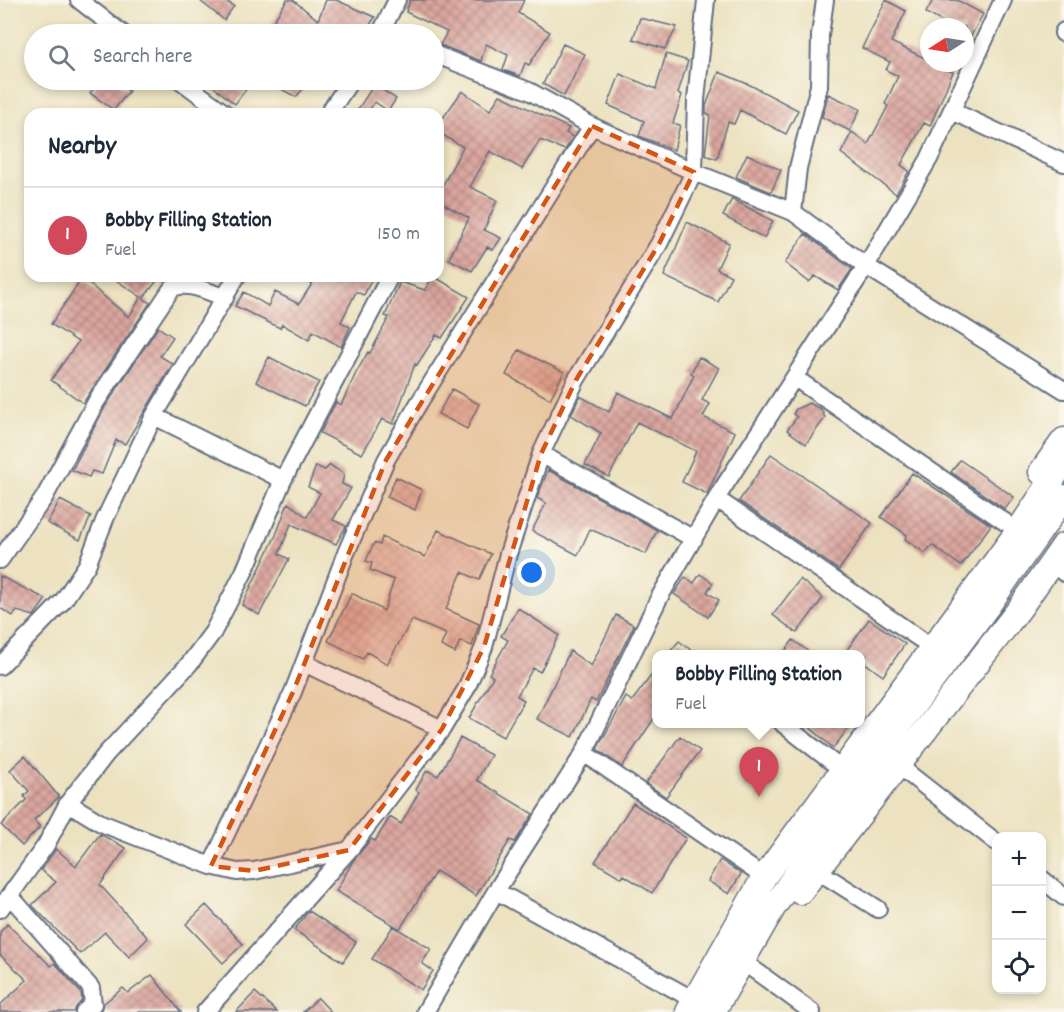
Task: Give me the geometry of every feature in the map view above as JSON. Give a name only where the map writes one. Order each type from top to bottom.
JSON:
[{"type":"main road","points":[[865,716],[1064,440]]},
{"type":"main road","points":[[698,1008],[742,961],[772,908],[805,841],[1064,462]]},
{"type":"main road","points":[[768,871],[805,841],[878,753],[987,607],[1064,497]]},
{"type":"main road","points":[[772,908],[795,898],[818,871],[1060,560]]},
{"type":"main road","points":[[698,1008],[768,871],[777,839],[856,728]]},
{"type":"street","points":[[79,0],[110,24]]},
{"type":"street","points":[[388,24],[396,0]]},
{"type":"street","points":[[205,1012],[349,850],[441,729],[466,689],[484,647],[508,554],[541,454],[576,380],[659,244],[694,172],[696,100],[706,0]]},
{"type":"street","points":[[794,212],[798,168],[819,86],[820,35],[825,0]]},
{"type":"street","points":[[425,1012],[496,891],[584,753],[659,598],[717,499],[866,267],[929,159],[1003,0]]},
{"type":"street","points":[[444,58],[529,91],[592,126],[694,172],[794,212],[866,267],[1064,390]]},
{"type":"street","points":[[194,90],[218,108]]},
{"type":"street","points":[[332,108],[344,90]]},
{"type":"street","points":[[952,111],[1064,163]]},
{"type":"street","points":[[211,866],[304,663],[346,553],[386,460],[417,406],[592,126]]},
{"type":"street","points":[[0,666],[63,601],[87,565],[105,519],[154,416],[234,282]]},
{"type":"street","points":[[84,1012],[93,1004],[91,988],[5,903],[46,845],[68,804],[105,754],[190,663],[213,632],[244,572],[283,480],[387,282]]},
{"type":"street","points":[[0,560],[44,498],[96,402],[172,288],[184,285],[225,298]]},
{"type":"street","points":[[795,378],[1005,522]]},
{"type":"street","points":[[154,416],[283,480]]},
{"type":"street","points":[[541,454],[694,538]]},
{"type":"street","points":[[717,499],[920,639]]},
{"type":"street","points":[[304,663],[441,729]]},
{"type":"street","points":[[789,728],[832,762]]},
{"type":"street","points":[[584,753],[768,871]]},
{"type":"street","points":[[898,766],[992,839]]},
{"type":"street","points":[[68,804],[101,824],[211,866],[237,872],[254,871],[349,850]]},
{"type":"street","points":[[818,871],[878,909]]},
{"type":"street","points":[[1046,883],[1064,897]]},
{"type":"street","points":[[496,891],[698,1008]]},
{"type":"street","points":[[742,961],[812,1012]]},
{"type":"highlighted area","points":[[592,126],[694,172],[659,244],[576,380],[541,454],[484,647],[442,729],[349,850],[254,871],[211,866],[293,692],[386,460]]},
{"type":"building","points":[[199,0],[224,0],[234,6],[224,20]]},
{"type":"building","points":[[287,0],[293,0],[318,20],[326,0],[336,0],[375,17],[370,24],[271,24]]},
{"type":"building","points":[[410,0],[524,0],[518,13],[550,32],[529,65],[525,63],[520,76],[503,70],[508,55],[486,44],[481,61],[444,47],[444,38],[447,32],[444,31],[444,24],[431,24],[406,12]]},
{"type":"building","points":[[886,0],[906,11],[891,42],[920,56],[920,72],[953,72],[930,126],[924,123],[901,165],[909,171],[896,194],[841,153],[852,132],[868,144],[888,106],[885,104],[898,76],[886,70],[890,62],[862,48]]},
{"type":"building","points":[[933,0],[957,0],[983,14],[974,30],[974,18],[935,18],[926,13]]},
{"type":"building","points":[[640,18],[677,27],[665,49],[633,39]]},
{"type":"building","points":[[563,44],[585,54],[564,96],[543,84]]},
{"type":"building","points":[[666,54],[688,61],[678,93],[682,95],[673,123],[680,125],[674,150],[639,136],[644,121],[608,105],[620,74],[656,89]]},
{"type":"building","points":[[719,72],[798,110],[786,134],[740,110],[734,124],[728,122],[717,159],[705,155],[710,115],[706,113],[706,106]]},
{"type":"building","points":[[93,90],[129,91],[116,108],[111,108],[90,93]]},
{"type":"building","points":[[218,90],[246,90],[235,104]]},
{"type":"building","points":[[283,90],[302,90],[296,97]]},
{"type":"building","points":[[370,90],[383,90],[396,99],[390,108],[384,108],[375,102],[370,108],[359,108]]},
{"type":"building","points":[[462,91],[490,110],[500,95],[569,128],[566,133],[573,137],[565,150],[540,140],[522,169],[490,151],[470,187],[497,200],[484,230],[501,238],[493,250],[487,247],[472,271],[449,259],[469,218],[444,204],[444,183],[463,147],[444,136],[444,116]]},
{"type":"building","points":[[828,94],[860,109],[850,131],[822,117]]},
{"type":"building","points":[[747,154],[781,170],[771,192],[736,177]]},
{"type":"building","points":[[732,199],[773,221],[764,238],[723,216]]},
{"type":"building","points":[[687,222],[729,243],[717,269],[731,276],[718,302],[664,276]]},
{"type":"building","points":[[805,234],[852,269],[838,290],[815,276],[809,282],[785,263]]},
{"type":"building","points":[[79,282],[87,282],[129,317],[141,297],[119,282],[156,282],[143,298],[150,303],[83,403],[51,380],[78,342],[51,324]]},
{"type":"building","points":[[313,282],[370,282],[364,295],[356,292],[341,322],[350,327],[341,347],[313,331],[309,340],[282,324],[280,328],[235,306],[244,292],[268,306],[275,292],[299,304]]},
{"type":"building","points":[[400,282],[425,290],[430,282],[443,282],[469,297],[442,338],[436,335],[417,365],[415,364],[393,424],[382,419],[362,454],[320,433],[336,402],[341,405],[356,373],[368,352],[370,353],[389,317],[385,316]]},
{"type":"building","points":[[158,327],[173,337],[160,356],[173,364],[125,444],[116,440],[102,474],[92,471],[89,477],[72,470],[105,407]]},
{"type":"building","points":[[519,350],[564,372],[550,399],[506,375]]},
{"type":"building","points":[[269,357],[319,382],[305,406],[256,382]]},
{"type":"building","points":[[699,357],[719,368],[702,400],[710,404],[703,417],[735,432],[707,494],[682,482],[696,451],[637,422],[609,477],[585,465],[601,433],[571,415],[580,396],[609,412],[618,392],[673,419],[694,375],[691,373]]},
{"type":"building","points":[[452,389],[479,404],[467,429],[438,414]]},
{"type":"building","points":[[809,403],[821,409],[825,418],[806,444],[787,430],[797,417],[793,414],[796,409]]},
{"type":"building","points":[[771,454],[872,523],[839,570],[739,501]]},
{"type":"building","points":[[960,460],[1014,497],[1005,509],[951,472]]},
{"type":"building","points":[[330,465],[344,474],[342,484],[351,488],[333,520],[346,526],[336,544],[291,524],[279,554],[289,559],[259,615],[242,605],[276,535],[288,503],[307,517],[320,493],[308,487],[316,466],[325,470]]},
{"type":"building","points":[[548,470],[657,530],[646,554],[590,529],[578,555],[532,531],[546,503],[537,498]]},
{"type":"building","points":[[912,473],[991,525],[961,566],[932,545],[925,553],[905,539],[907,535],[881,517]]},
{"type":"building","points":[[396,477],[422,490],[415,510],[387,497]]},
{"type":"building","points":[[60,500],[91,516],[80,540],[47,523]]},
{"type":"building","points":[[438,530],[491,554],[479,580],[462,572],[446,609],[479,624],[472,646],[460,641],[455,653],[441,646],[446,634],[412,620],[387,664],[367,652],[363,659],[328,641],[352,593],[384,611],[394,580],[370,570],[372,563],[366,561],[374,543],[380,545],[382,537],[425,557]]},
{"type":"building","points":[[700,574],[713,583],[707,592],[719,600],[708,617],[674,594],[685,577],[694,583]]},
{"type":"building","points":[[0,576],[46,599],[34,616],[17,611],[13,616],[0,608]]},
{"type":"building","points":[[800,579],[823,598],[797,633],[773,615]]},
{"type":"building","points":[[518,608],[559,635],[540,672],[533,668],[517,696],[524,700],[503,737],[469,718],[493,677],[489,674],[508,640],[501,636]]},
{"type":"building","points":[[616,615],[634,625],[596,702],[591,699],[573,737],[537,719],[570,651],[591,666]]},
{"type":"building","points":[[869,619],[905,644],[883,676],[865,663],[865,650],[847,650]]},
{"type":"building","points":[[793,640],[807,650],[786,650]]},
{"type":"building","points":[[679,641],[691,650],[671,650]]},
{"type":"building","points":[[652,675],[652,722],[622,767],[597,749],[626,697],[632,701]]},
{"type":"building","points":[[811,728],[849,728],[833,748]]},
{"type":"building","points":[[680,736],[700,751],[666,797],[646,783]]},
{"type":"building","points":[[460,738],[491,755],[477,780],[533,814],[515,842],[510,840],[476,896],[436,871],[400,929],[336,891],[353,861],[371,839],[375,841],[390,817],[401,824],[419,792],[416,790],[427,770],[438,776]]},
{"type":"building","points":[[25,756],[59,797],[34,820],[40,827],[22,846],[1,825],[26,800],[24,796],[29,791],[10,770]]},
{"type":"building","points":[[633,803],[686,838],[652,893],[624,875],[622,878],[595,862]]},
{"type":"building","points":[[100,834],[126,848],[100,885],[148,938],[129,957],[105,932],[80,954],[32,905],[56,882],[41,870],[56,849],[76,866]]},
{"type":"building","points":[[720,860],[741,874],[729,894],[708,881]]},
{"type":"building","points":[[206,905],[243,944],[223,963],[186,924]]},
{"type":"building","points":[[309,911],[356,942],[343,962],[294,930]]},
{"type":"building","points":[[7,924],[51,966],[55,963],[81,993],[82,1000],[74,1012],[0,1012],[0,1005],[27,980],[0,955],[0,932]]},
{"type":"building","points":[[393,926],[431,949],[422,963],[433,971],[421,990],[372,959]]},
{"type":"building","points":[[152,975],[181,1012],[100,1012],[103,1004],[123,988],[128,993]]},
{"type":"building","points":[[255,992],[277,1012],[236,1012]]},
{"type":"building","points":[[318,998],[331,1012],[303,1012]]},
{"type":"place","name":"Bobby Filling Station","points":[[759,797]]}]
